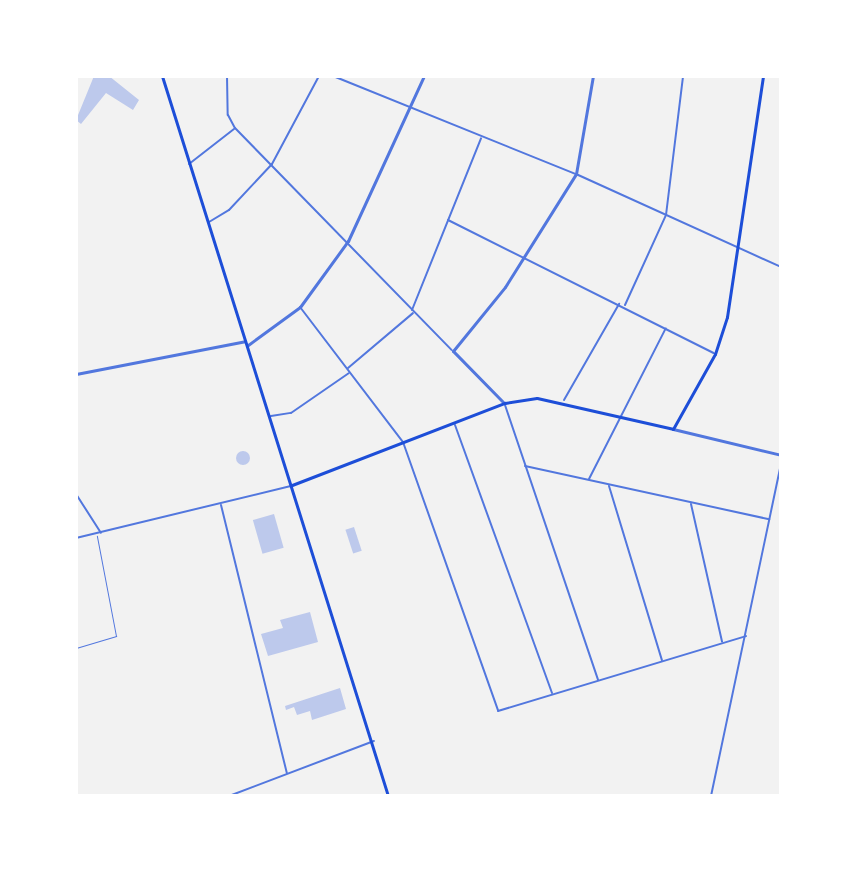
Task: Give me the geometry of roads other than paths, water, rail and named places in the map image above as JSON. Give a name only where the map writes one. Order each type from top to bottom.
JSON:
[{"type":"main road","points":[[162,76],[374,741],[388,796]]},
{"type":"main road","points":[[292,485],[505,403],[564,400],[673,429],[715,354],[739,248],[763,76]]},
{"type":"street","points":[[227,76],[228,115],[235,128],[505,403],[598,681]]},
{"type":"street","points":[[208,222],[229,210],[272,164],[319,76]]},
{"type":"street","points":[[333,76],[576,174],[781,267]]},
{"type":"street","points":[[76,374],[247,343],[300,307],[348,241],[412,108],[424,76]]},
{"type":"street","points":[[453,351],[524,257],[576,174],[593,76]]},
{"type":"street","points":[[624,306],[666,215],[683,76]]},
{"type":"street","points":[[189,164],[235,128]]},
{"type":"street","points":[[271,416],[291,413],[349,371],[413,311],[482,137]]},
{"type":"street","points":[[448,220],[619,303],[715,354]]},
{"type":"street","points":[[564,400],[619,303]]},
{"type":"street","points":[[300,307],[403,442],[498,711],[746,636]]},
{"type":"street","points":[[588,480],[666,328]]},
{"type":"street","points":[[454,423],[552,695]]},
{"type":"street","points":[[673,429],[781,455]]},
{"type":"street","points":[[711,796],[781,463]]},
{"type":"street","points":[[525,466],[770,520]]},
{"type":"street","points":[[609,484],[662,661]]},
{"type":"street","points":[[76,538],[221,505],[292,485]]},
{"type":"street","points":[[76,494],[101,533]]},
{"type":"street","points":[[690,502],[723,643]]},
{"type":"street","points":[[221,505],[287,773]]},
{"type":"street","points":[[229,796],[374,741]]},
{"type":"lane","points":[[76,648],[116,636],[96,534]]}]
